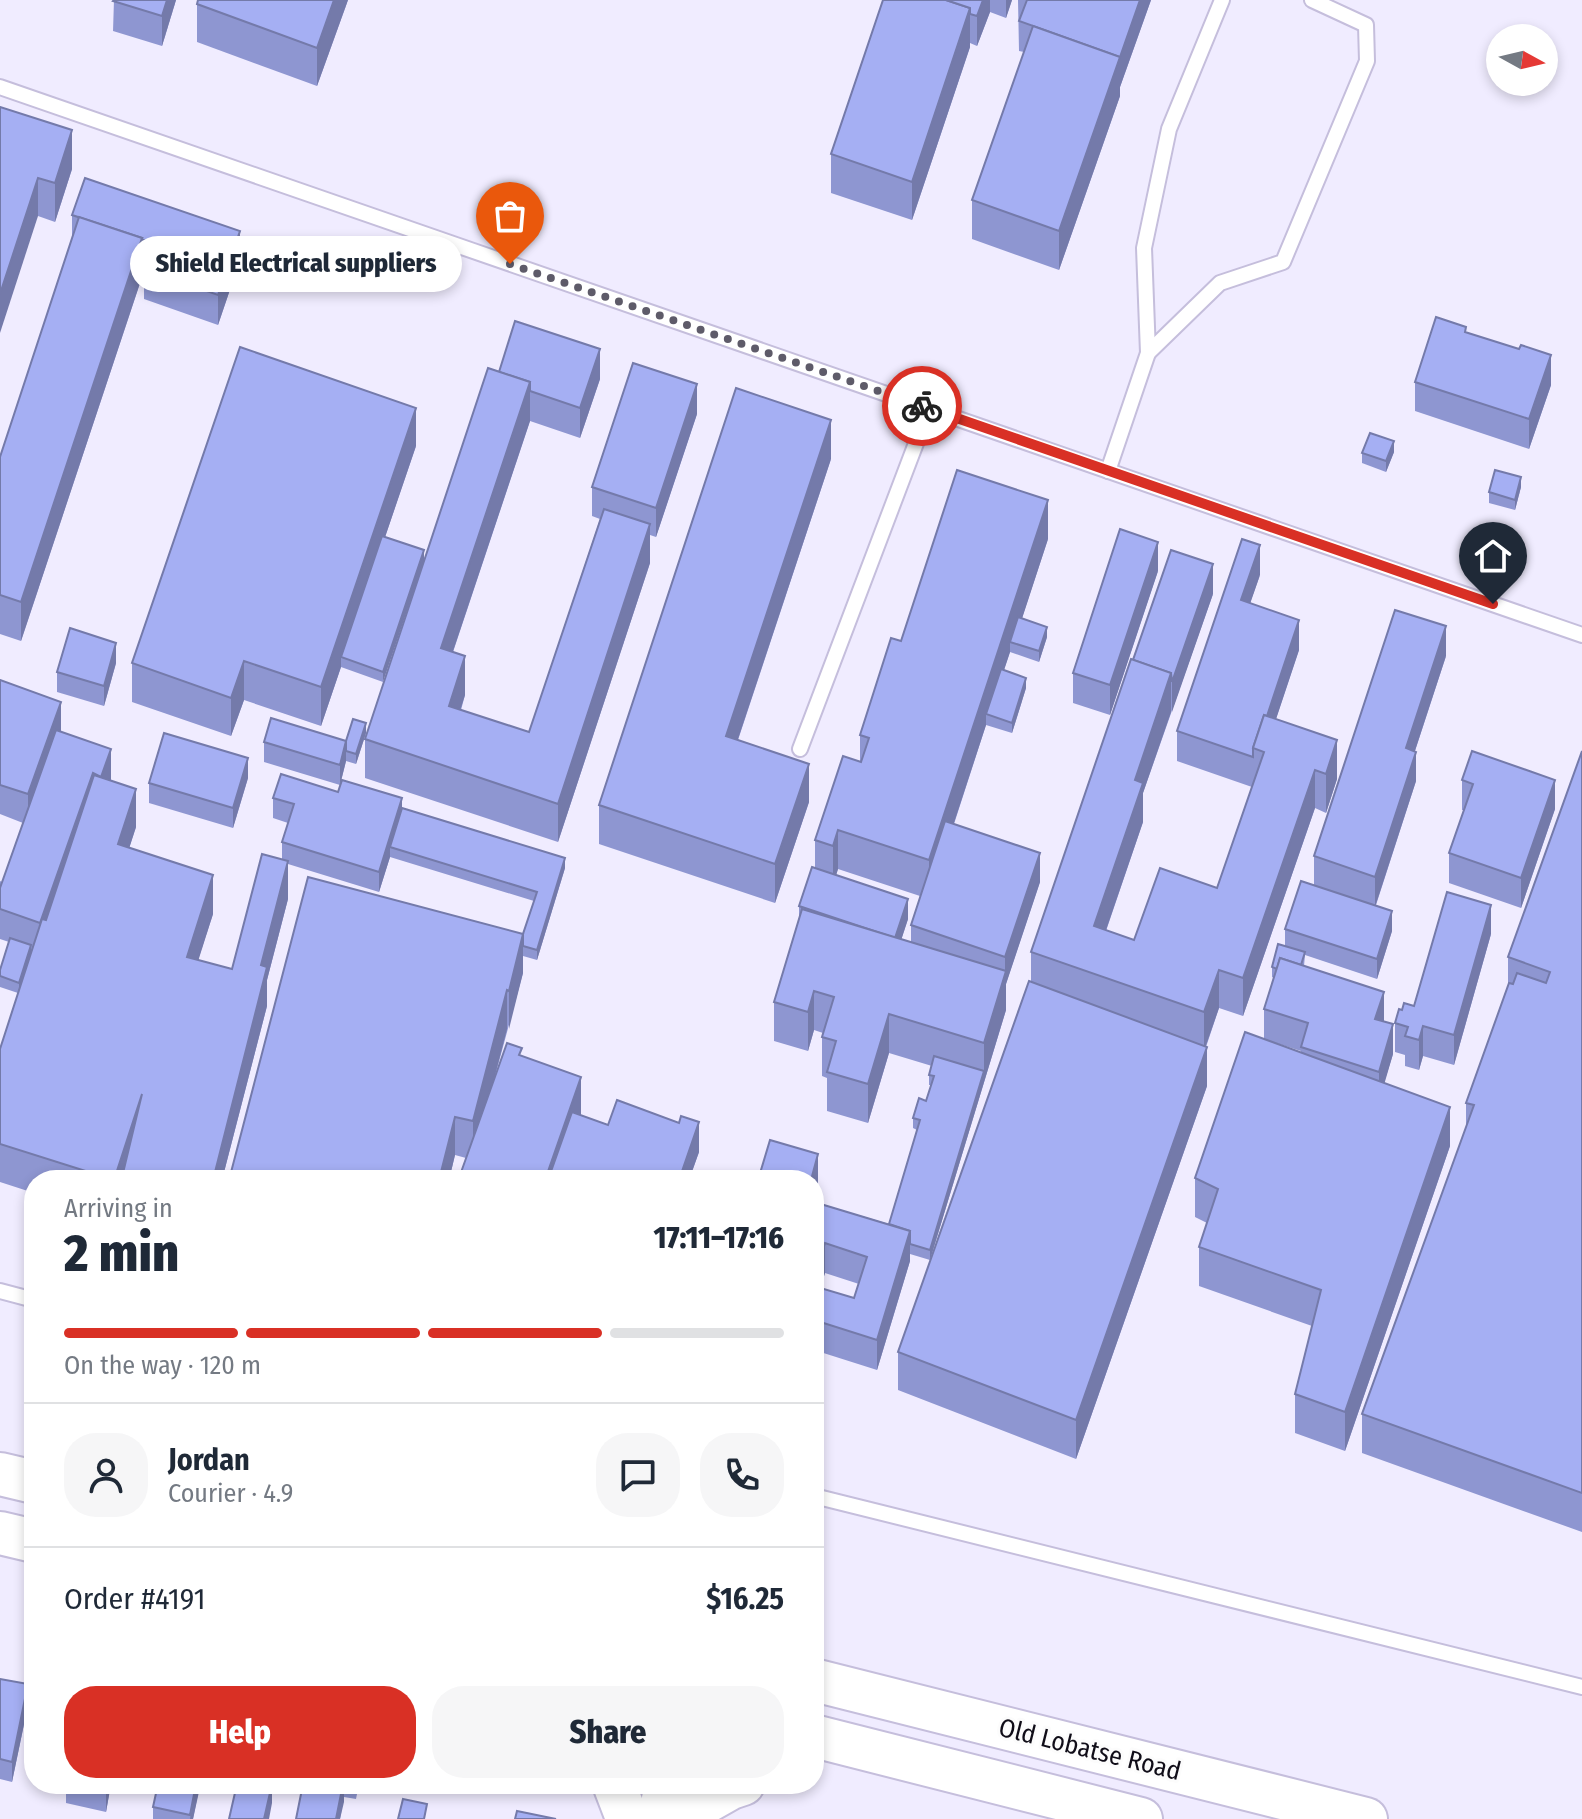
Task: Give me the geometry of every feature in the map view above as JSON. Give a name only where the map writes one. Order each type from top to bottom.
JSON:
[{"type":"main road","points":[[0,1474],[24,1480]]},
{"type":"main road","points":[[0,1533],[24,1539]]},
{"type":"main road","name":"Old Lobatse Road","points":[[824,1683],[1366,1819]]},
{"type":"main road","name":"Old Lobatse Road","points":[[824,1738],[1141,1819]]},
{"type":"main road","points":[[824,1763],[878,1752]]},
{"type":"main road","points":[[676,1819],[720,1794]]},
{"type":"street","points":[[632,1805],[649,1794]]},
{"type":"lane","points":[[1108,471],[1148,353],[1144,248],[1169,129],[1222,0]]},
{"type":"lane","points":[[1148,353],[1220,283],[1283,262],[1367,61],[1366,25],[1312,0]]},
{"type":"lane","points":[[0,87],[1582,635]]},
{"type":"lane","points":[[800,749],[929,409]]},
{"type":"lane","points":[[0,1291],[24,1297]]},
{"type":"lane","points":[[824,1498],[1582,1687]]},
{"type":"building","points":[[114,0],[167,0],[162,16]]},
{"type":"building","points":[[198,0],[334,0],[317,48],[197,4]]},
{"type":"building","points":[[883,0],[946,0],[970,8],[912,182],[831,154]]},
{"type":"building","points":[[946,0],[983,0],[977,16],[970,14],[970,8]]},
{"type":"building","points":[[1027,0],[1140,0],[1120,57],[1019,21]]},
{"type":"building","points":[[1033,26],[1120,57],[1059,231],[972,200]]},
{"type":"building","points":[[0,107],[72,130],[55,183],[38,178],[0,294]]},
{"type":"building","points":[[85,178],[240,231],[218,295],[144,269],[152,243],[72,215]]},
{"type":"building","points":[[79,217],[142,238],[21,602],[0,595],[0,457]]},
{"type":"building","points":[[1436,317],[1466,327],[1465,332],[1519,349],[1521,345],[1551,355],[1529,419],[1415,382]]},
{"type":"building","points":[[515,321],[600,349],[580,408],[530,391],[530,382],[499,372]]},
{"type":"building","points":[[240,347],[416,408],[321,687],[244,661],[231,698],[132,663]]},
{"type":"building","points":[[633,363],[697,384],[656,508],[592,487]]},
{"type":"building","points":[[488,368],[530,382],[441,648],[465,656],[449,706],[529,732],[604,509],[650,524],[558,804],[365,739]]},
{"type":"building","points":[[736,388],[831,420],[726,736],[809,764],[775,864],[599,805]]},
{"type":"building","points":[[1370,433],[1394,441],[1386,461],[1362,453]]},
{"type":"building","points":[[957,470],[1048,500],[929,860],[838,830],[833,846],[815,840],[843,756],[861,762],[869,738],[860,735],[891,638],[901,641]]},
{"type":"building","points":[[1495,470],[1521,477],[1515,500],[1489,492]]},
{"type":"building","points":[[1120,529],[1158,542],[1110,685],[1073,673]]},
{"type":"building","points":[[382,536],[424,550],[383,672],[341,657]]},
{"type":"building","points":[[1242,539],[1260,545],[1241,600],[1299,620],[1267,716],[1264,715],[1253,757],[1177,731]]},
{"type":"building","points":[[1171,550],[1213,564],[1172,682],[1171,673],[1133,660]]},
{"type":"building","points":[[1395,610],[1446,626],[1406,748],[1416,752],[1375,877],[1314,856]]},
{"type":"building","points":[[1018,617],[1047,627],[1039,651],[1010,642]]},
{"type":"building","points":[[70,628],[116,643],[104,686],[57,672]]},
{"type":"building","points":[[1131,659],[1171,673],[1135,780],[1143,783],[1094,926],[1134,940],[1160,868],[1217,888],[1264,752],[1253,748],[1264,715],[1337,740],[1326,774],[1315,770],[1243,978],[1219,970],[1204,1012],[1031,952]]},
{"type":"building","points":[[1001,669],[1026,678],[1012,723],[986,714]]},
{"type":"building","points":[[0,680],[61,702],[28,794],[0,785]]},
{"type":"building","points":[[271,718],[346,741],[340,765],[264,742]]},
{"type":"building","points":[[353,719],[366,723],[356,754],[346,751]]},
{"type":"building","points":[[56,730],[111,749],[101,777],[93,773],[40,923],[0,909],[0,888]]},
{"type":"building","points":[[164,733],[248,758],[233,808],[149,783]]},
{"type":"building","points":[[1472,751],[1555,780],[1521,878],[1449,853],[1473,784],[1462,780]]},
{"type":"building","points":[[1582,751],[1582,1493],[1362,1414],[1474,1105],[1466,1103],[1509,983],[1513,984],[1517,973],[1546,983],[1550,972],[1508,957]]},
{"type":"building","points":[[281,774],[338,792],[342,780],[402,798],[379,872],[282,842],[294,804],[273,798]]},
{"type":"building","points":[[94,775],[136,789],[118,844],[213,875],[187,957],[232,969],[262,854],[288,861],[261,965],[267,967],[216,1170],[124,1170],[142,1094],[117,1170],[82,1170],[0,1144],[0,1049],[42,919],[46,920]]},
{"type":"building","points":[[402,808],[565,858],[537,950],[523,946],[523,934],[537,892],[390,847]]},
{"type":"building","points":[[945,821],[1040,853],[1005,957],[911,925]]},
{"type":"building","points":[[812,867],[908,899],[895,938],[799,906]]},
{"type":"building","points":[[308,877],[523,934],[473,1121],[455,1117],[442,1170],[232,1170]]},
{"type":"building","points":[[1301,881],[1392,911],[1377,959],[1285,929]]},
{"type":"building","points":[[1447,892],[1491,905],[1454,1035],[1423,1026],[1419,1040],[1405,1036],[1408,1027],[1395,1023],[1404,1003],[1414,1006]]},
{"type":"building","points":[[802,909],[1006,971],[984,1043],[889,1014],[868,1084],[827,1072],[836,1041],[822,1037],[834,997],[814,991],[808,1012],[774,1002]]},
{"type":"building","points":[[10,938],[31,945],[19,983],[0,976]]},
{"type":"building","points":[[1278,944],[1305,952],[1301,965],[1280,958],[1277,969],[1272,967]]},
{"type":"building","points":[[1280,958],[1384,992],[1375,1019],[1393,1024],[1379,1072],[1301,1047],[1308,1023],[1264,1009]]},
{"type":"building","points":[[1029,981],[1207,1047],[1076,1420],[898,1352]]},
{"type":"building","points":[[1245,1032],[1450,1107],[1345,1412],[1295,1394],[1321,1290],[1199,1247],[1218,1189],[1195,1178]]},
{"type":"building","points":[[507,1043],[522,1048],[519,1055],[581,1077],[548,1170],[462,1170]]},
{"type":"building","points":[[934,1056],[984,1071],[930,1250],[910,1244],[910,1231],[889,1224],[920,1120],[913,1118],[919,1098],[926,1101],[934,1076],[929,1075]]},
{"type":"building","points":[[617,1100],[679,1123],[681,1116],[699,1122],[682,1170],[552,1170],[572,1112],[608,1125]]},
{"type":"building","points":[[770,1140],[818,1154],[814,1170],[761,1170]]},
{"type":"building","points":[[824,1205],[910,1231],[877,1340],[824,1323],[824,1289],[854,1298],[867,1257],[825,1243],[824,1246]]},
{"type":"building","points":[[0,1679],[24,1683],[24,1704],[12,1762],[0,1759]]},
{"type":"building","points":[[156,1794],[194,1794],[190,1815],[153,1807]]},
{"type":"building","points":[[235,1794],[270,1794],[264,1819],[229,1819]]},
{"type":"building","points":[[301,1794],[341,1794],[336,1819],[296,1819]]},
{"type":"building","points":[[403,1799],[427,1804],[424,1819],[398,1819]]},
{"type":"building","points":[[517,1811],[556,1819],[515,1819]]},
{"type":"way so far","points":[[510,264],[922,406]]},
{"type":"place","name":"Shield Electrical suppliers","points":[[510,264]]},
{"type":"route","points":[[922,406],[1493,604]]}]
